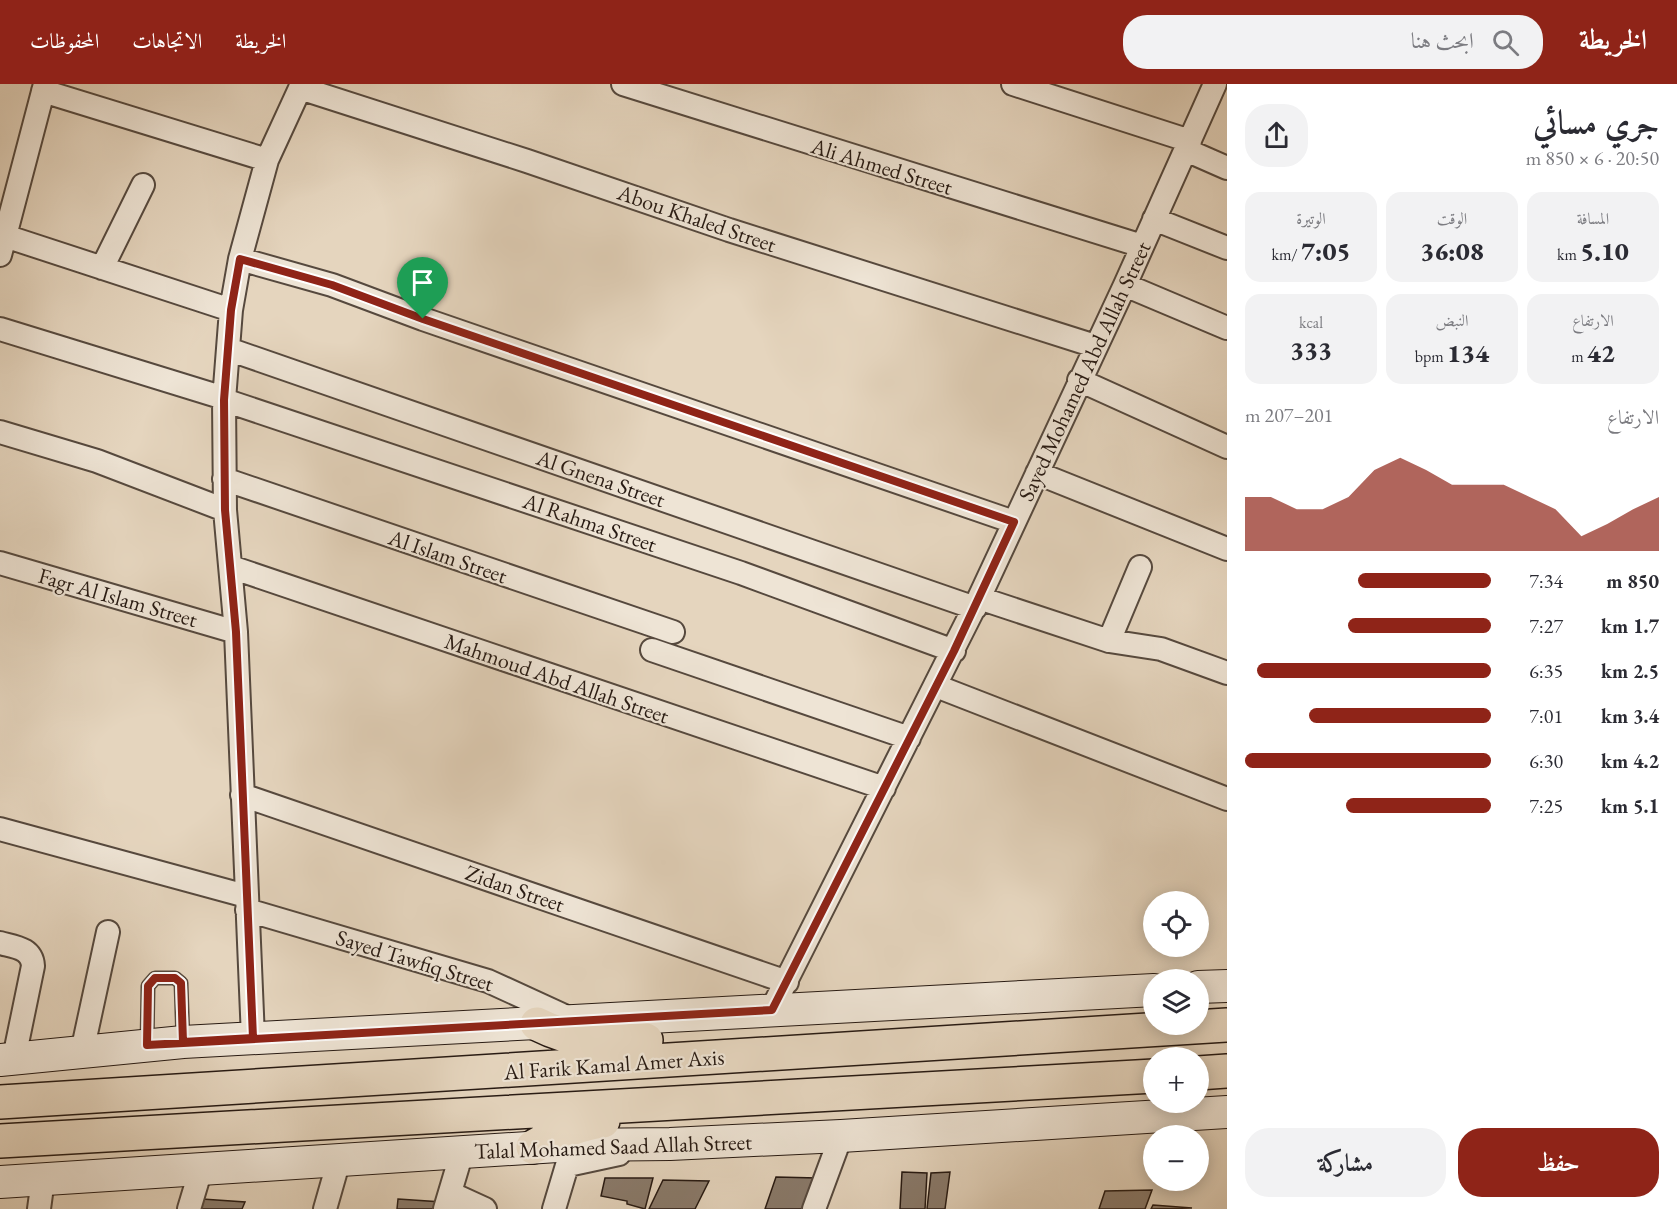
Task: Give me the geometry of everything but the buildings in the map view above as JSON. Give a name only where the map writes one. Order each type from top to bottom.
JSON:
[{"type":"highway","points":[[537,1024],[568,1037],[590,1032],[826,1032],[846,1034],[883,1047]]},
{"type":"highway","name":"Al Farik Kamal Amer Axis","points":[[0,1102],[1227,1025]]},
{"type":"highway","points":[[1209,1072],[1227,1071]]},
{"type":"highway","name":"Al Farik Kamal Amer Axis","points":[[0,1141],[1143,1077]]},
{"type":"highway","points":[[533,1147],[564,1130],[599,1121],[830,1105],[861,1098],[875,1092]]},
{"type":"main road","points":[[1209,987],[1227,986]]},
{"type":"main road","points":[[590,1032],[772,1010],[1143,991]]},
{"type":"main road","points":[[7,1059],[183,1042],[537,1024]]},
{"type":"main road","name":"Talal Mohamed Saad Allah Street","points":[[0,1182],[41,1194],[201,1169],[533,1147],[570,1155],[670,1144],[841,1136],[1227,1112]]},
{"type":"street","name":"Ali Ahmed Street","points":[[623,84],[1142,246]]},
{"type":"street","points":[[1012,84],[1188,145],[1227,168]]},
{"type":"street","points":[[253,1038],[236,632],[225,510],[224,399],[231,310],[240,259],[267,160],[295,87]]},
{"type":"street","name":"Abou Khaled Street","points":[[295,87],[527,161],[729,230],[1095,346]]},
{"type":"street","name":"Sayed Mohamed Abd Allah Street","points":[[772,1010],[954,651],[1215,87]]},
{"type":"street","points":[[231,310],[102,268],[2,245],[10,178],[44,88],[267,160]]},
{"type":"street","points":[[102,268],[143,185]]},
{"type":"street","points":[[1154,219],[1227,248]]},
{"type":"street","points":[[240,259],[332,285],[423,319],[1014,522]]},
{"type":"street","points":[[1125,285],[1227,328]]},
{"type":"street","name":"Al Rahma Street","points":[[0,328],[224,399],[741,573],[954,651]]},
{"type":"street","name":"Al Gnena Street","points":[[228,349],[977,603],[1109,641],[1161,649],[1227,673]]},
{"type":"street","points":[[1079,380],[1227,447]]},
{"type":"street","points":[[0,432],[97,461],[225,510]]},
{"type":"street","points":[[1037,473],[1227,549]]},
{"type":"street","name":"Al Islam Street","points":[[224,479],[673,632]]},
{"type":"street","name":"Fagr Al Islam Street","points":[[0,563],[236,632]]},
{"type":"street","name":"Mahmoud Abd Allah Street","points":[[231,567],[884,788]]},
{"type":"street","points":[[1109,641],[1140,567]]},
{"type":"street","points":[[652,650],[909,738]]},
{"type":"street","points":[[936,686],[1227,799]]},
{"type":"street","name":"Zidan Street","points":[[242,795],[787,982]]},
{"type":"street","name":"Sayed Tawfiq Street","points":[[0,830],[247,903],[488,981],[590,1032]]},
{"type":"street","points":[[82,1052],[108,932]]},
{"type":"street","points":[[0,943],[29,953],[33,966],[7,1059]]},
{"type":"street","points":[[813,1209],[841,1136]]},
{"type":"street","points":[[462,1152],[447,1201],[485,1209]]},
{"type":"street","points":[[554,1209],[570,1155]]},
{"type":"street","points":[[324,1209],[339,1160]]},
{"type":"street","points":[[189,1209],[201,1169]]},
{"type":"lane","points":[[147,1045],[148,986],[155,978],[175,978],[181,983],[183,1042]]},
{"type":"route","points":[[240,259],[332,285],[423,319],[1014,522],[954,651],[772,1010],[147,1045],[148,986],[155,978],[175,978],[181,983],[183,1042],[253,1038],[236,632],[225,510],[224,400],[231,310],[240,259]]}]
